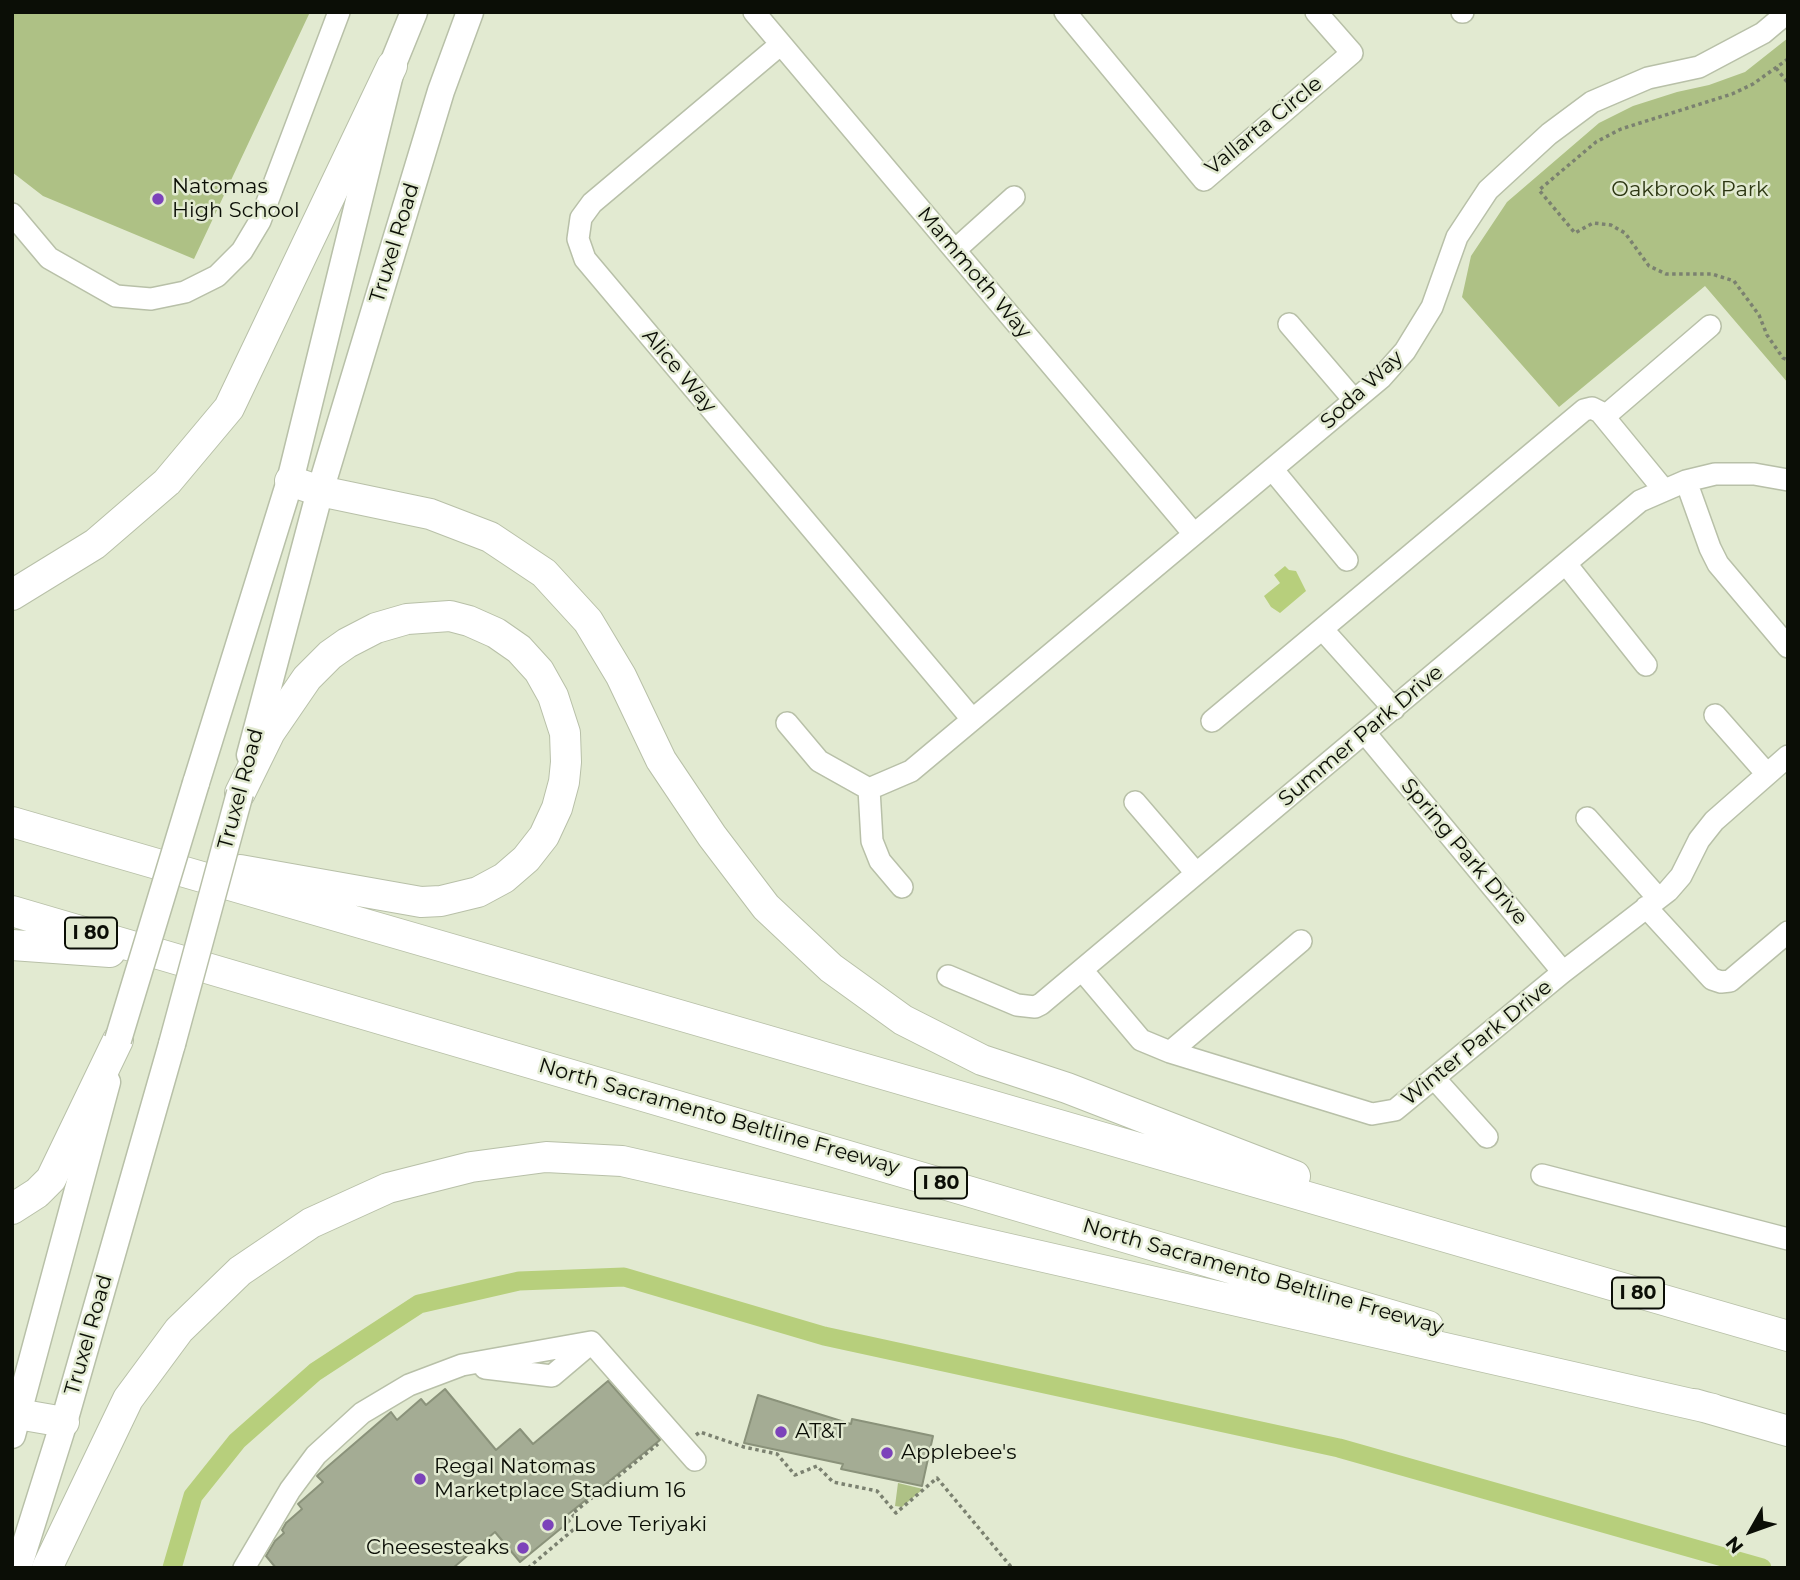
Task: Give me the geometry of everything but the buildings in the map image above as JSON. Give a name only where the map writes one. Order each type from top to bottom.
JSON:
[{"type":"highway","points":[[12,595],[95,544],[167,482],[229,408],[393,66]]},
{"type":"highway","points":[[290,481],[320,491],[430,514],[490,537],[544,573],[588,621],[621,676],[661,760],[712,836],[766,907],[831,968],[903,1020],[982,1060],[1066,1088],[1488,1250]]},
{"type":"highway","points":[[93,845],[421,902],[460,898],[504,878],[526,859],[544,836],[557,808],[564,782],[565,733],[554,696],[539,671],[519,649],[504,638],[469,621],[450,616],[407,619],[376,628],[347,643],[330,655],[307,678],[270,732],[240,793]]},
{"type":"highway","name":"I 80","points":[[12,821],[1788,1336]]},
{"type":"highway","name":"North Sacramento Beltline Freeway","points":[[12,911],[1788,1431]]},
{"type":"highway","points":[[12,945],[170,956]]},
{"type":"highway","points":[[12,1209],[37,1193],[51,1179],[118,1040]]},
{"type":"highway","points":[[47,1568],[128,1399],[179,1330],[240,1271],[311,1223],[388,1188],[471,1167],[546,1157],[622,1161],[1713,1409]]},
{"type":"highway","points":[[14,1421],[64,1422]]},
{"type":"main road","name":"Truxel Road","points":[[14,1421],[118,1040],[290,481],[393,66],[414,12]]},
{"type":"main road","name":"Truxel Road","points":[[18,1568],[64,1422],[172,1044],[320,491],[441,91],[470,12]]},
{"type":"street","points":[[12,214],[49,258],[116,296],[151,299],[162,297],[185,292],[217,276],[242,251],[260,221],[339,12]]},
{"type":"street","name":"Mammoth Way","points":[[754,12],[1194,534]]},
{"type":"street","name":"Vallarta Circle","points":[[1065,12],[1204,180],[1352,54],[1316,12]]},
{"type":"street","name":"Soda Way","points":[[869,789],[911,771],[1381,378],[1405,351],[1432,307],[1457,237],[1488,190],[1549,134],[1592,102],[1648,78],[1699,67],[1763,33],[1788,12]]},
{"type":"street","name":"Alice Way","points":[[781,44],[592,203],[581,218],[578,239],[585,259],[972,719]]},
{"type":"street","points":[[954,250],[1014,197]]},
{"type":"street","points":[[1289,324],[1354,400]]},
{"type":"street","points":[[1604,417],[1710,326]]},
{"type":"street","points":[[1212,721],[1584,410],[1592,408],[1601,412],[1664,489]]},
{"type":"street","points":[[1272,469],[1347,559]]},
{"type":"street","name":"Summer Park Drive","points":[[948,976],[1017,1005],[1035,1007],[1640,501],[1686,481],[1715,474],[1735,472],[1788,480]]},
{"type":"street","points":[[1686,481],[1717,564],[1788,646]]},
{"type":"street","points":[[1566,564],[1646,665]]},
{"type":"street","points":[[1323,630],[1394,709]]},
{"type":"street","points":[[1715,715],[1767,774]]},
{"type":"street","points":[[787,723],[818,761],[869,789],[872,841],[880,861],[902,887]]},
{"type":"street","name":"Spring Park Drive","points":[[1365,733],[1563,972]]},
{"type":"street","name":"Winter Park Drive","points":[[1082,970],[1141,1040],[1170,1052],[1372,1114],[1382,1114],[1395,1110],[1563,972],[1668,891],[1681,876],[1699,840],[1714,821],[1788,756]]},
{"type":"street","points":[[1135,802],[1196,873]]},
{"type":"street","points":[[1587,818],[1712,979],[1730,981],[1788,932]]},
{"type":"street","points":[[1170,1052],[1301,941]]},
{"type":"street","points":[[1434,1078],[1487,1138]]},
{"type":"street","points":[[1542,1175],[1788,1239]]},
{"type":"street","points":[[244,1568],[289,1490],[316,1455],[362,1413],[409,1385],[463,1365],[552,1376],[591,1342],[689,1453]]},
{"type":"path","points":[[1788,59],[1753,84],[1732,94],[1621,128],[1596,142],[1539,190],[1575,233],[1593,223],[1611,225],[1625,233],[1649,266],[1666,274],[1712,274],[1734,281],[1759,315],[1767,335],[1783,358],[1788,360]]},
{"type":"path","points":[[1776,68],[1788,83]]},
{"type":"path","points":[[528,1568],[580,1524],[572,1514],[660,1442],[670,1456],[689,1453],[700,1432],[744,1447],[777,1454],[795,1475],[817,1466],[833,1482],[877,1491],[896,1513],[937,1478],[1012,1568]]},
{"type":"green space","points":[[12,12],[310,12],[194,259],[43,196],[12,172]]},
{"type":"green space","name":"Oakbrook Park","points":[[1788,38],[1788,383],[1705,286],[1559,407],[1462,297],[1471,256],[1507,202],[1599,123],[1633,106],[1745,72]]},
{"type":"green space","points":[[898,1483],[923,1489],[902,1507],[895,1506]]},
{"type":"shaded area","points":[[1285,566],[1296,571],[1306,591],[1280,613],[1271,607],[1264,596],[1280,583],[1274,575]]},
{"type":"waterway","points":[[172,1568],[193,1496],[237,1441],[315,1372],[419,1304],[519,1281],[624,1277],[824,1336],[1339,1448],[1762,1568]]},
{"type":"place","name":"Natomas High School","points":[[158,199]]},
{"type":"place","name":"AT&T","points":[[781,1432]]},
{"type":"place","name":"Applebee's","points":[[887,1453]]},
{"type":"place","name":"Regal Natomas Marketplace Stadium 16","points":[[420,1479]]},
{"type":"place","name":"I Love Teriyaki","points":[[548,1525]]},
{"type":"place","name":"Cheesesteaks","points":[[523,1548]]}]
